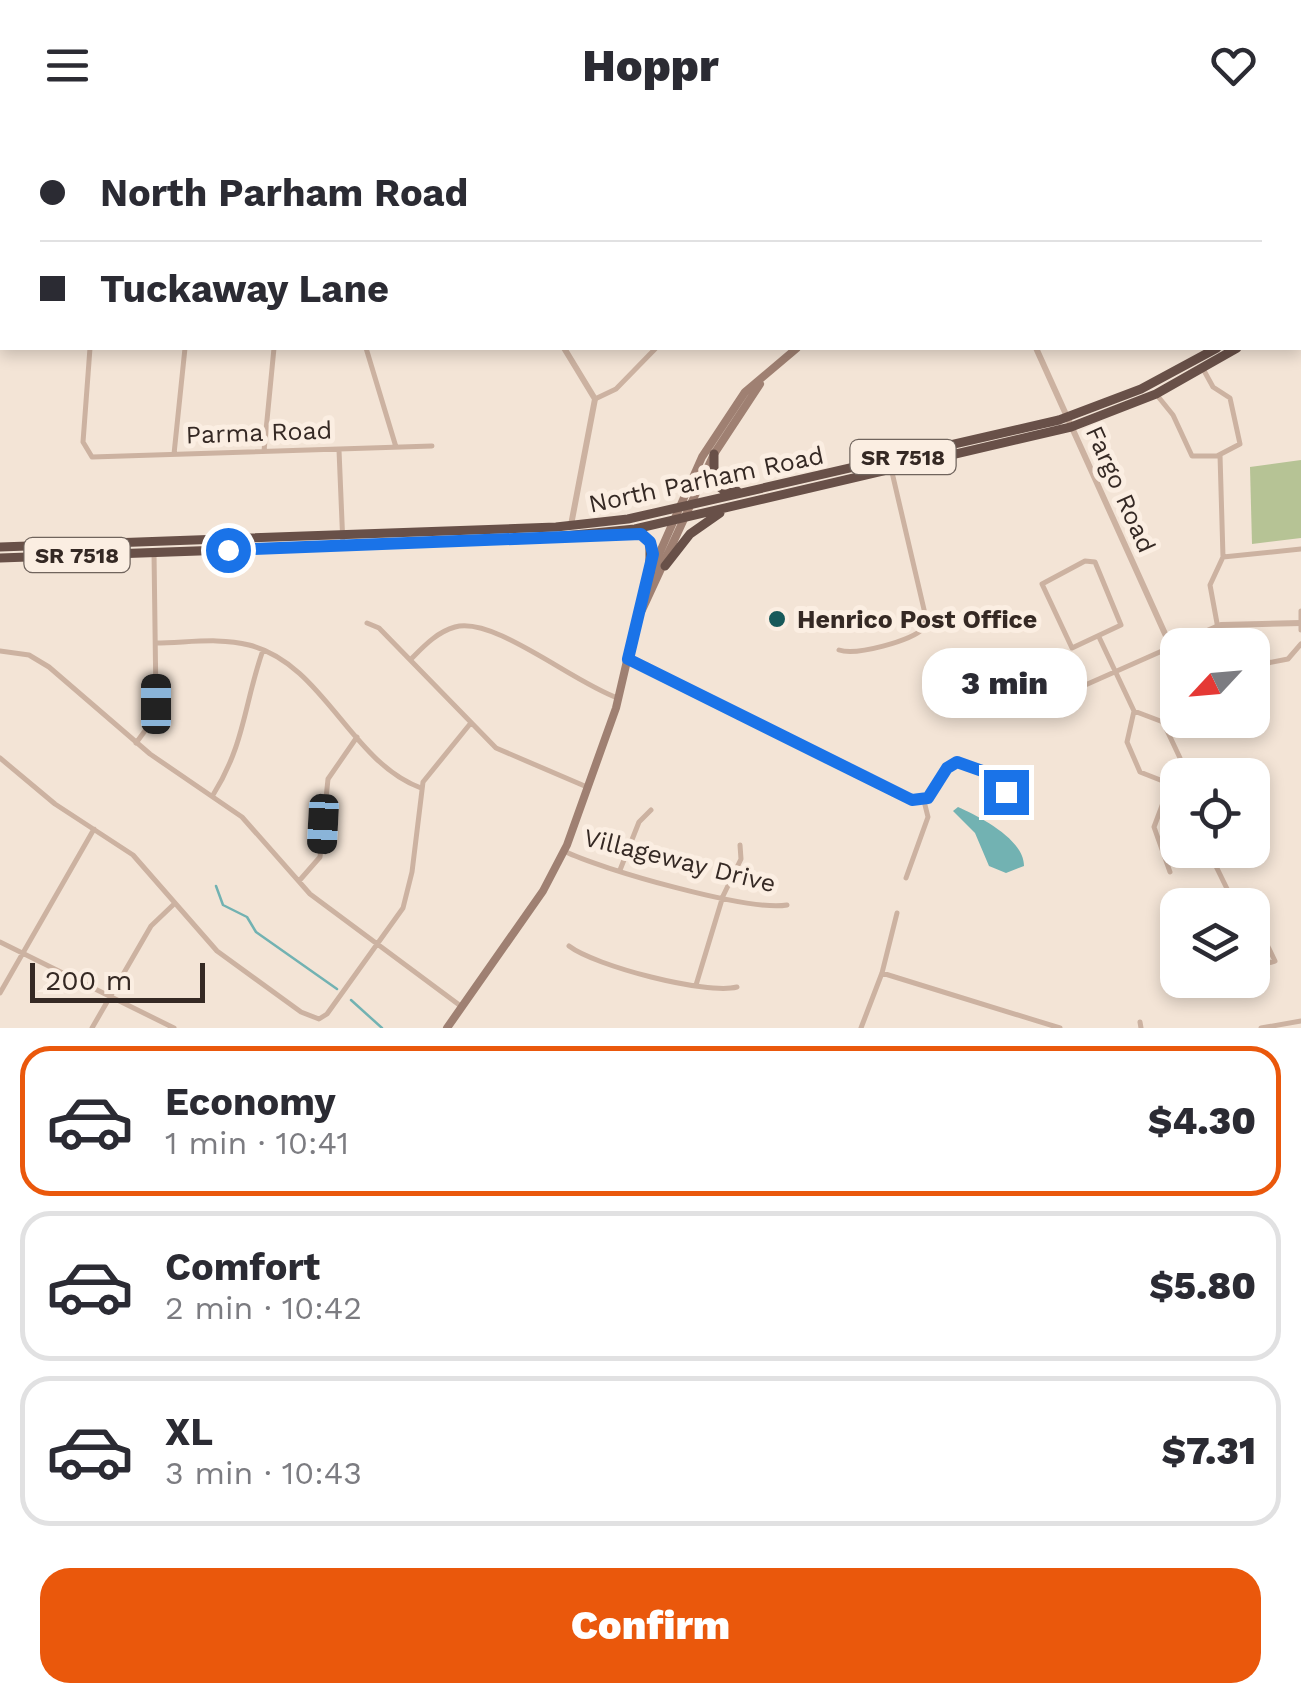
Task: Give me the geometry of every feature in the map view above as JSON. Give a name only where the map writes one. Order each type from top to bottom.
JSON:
[{"type":"highway","name":"North Parham Road","points":[[0,558],[154,547],[618,532],[686,519],[1069,422],[1156,394],[1215,350]]},
{"type":"highway","name":"North Parham Road","points":[[1069,422],[1232,350]]},
{"type":"highway","points":[[714,454],[712,476],[722,491],[775,487]]},
{"type":"highway","name":"North Parham Road","points":[[572,532],[890,465]]},
{"type":"highway","points":[[665,566],[690,534],[726,509]]},
{"type":"highway","points":[[618,532],[641,534],[650,542],[650,572]]},
{"type":"highway","name":"North Parham Road","points":[[0,547],[154,547]]},
{"type":"main road","points":[[447,1028],[543,891],[564,850],[618,698],[650,572],[719,428],[745,392],[795,350]]},
{"type":"main road","points":[[640,614],[714,454],[765,376]]},
{"type":"street","name":"Parma Road","points":[[90,350],[83,442],[88,455],[432,446]]},
{"type":"street","points":[[174,454],[185,350]]},
{"type":"street","points":[[264,452],[274,350]]},
{"type":"street","points":[[367,350],[396,448]]},
{"type":"street","points":[[565,350],[594,399],[572,532]]},
{"type":"street","points":[[594,399],[616,389],[654,350]]},
{"type":"street","name":"Fargo Road","points":[[1037,350],[1162,628]]},
{"type":"street","points":[[1156,394],[1171,412],[1192,456],[1220,455],[1240,444],[1228,394],[1213,387],[1201,364]]},
{"type":"street","points":[[339,450],[343,540]]},
{"type":"street","points":[[1220,455],[1223,557],[1210,585],[1215,627],[1301,625],[1301,611]]},
{"type":"street","points":[[839,650],[859,654],[909,638],[924,628],[926,618],[890,465]]},
{"type":"street","points":[[136,742],[154,716],[154,547]]},
{"type":"street","points":[[1223,557],[1301,549]]},
{"type":"street","points":[[1086,561],[1095,562],[1122,623],[1099,637],[1070,648],[1043,582],[1086,561]]},
{"type":"street","points":[[367,622],[379,628],[470,724],[504,753],[587,787]]},
{"type":"street","points":[[410,660],[442,632],[477,626],[497,632],[580,683],[618,698]]},
{"type":"street","points":[[1099,637],[1134,712],[1127,742],[1140,772],[1160,780]]},
{"type":"street","points":[[156,643],[237,642],[263,650],[293,670],[393,775],[422,788]]},
{"type":"street","points":[[1270,663],[1288,660],[1301,644]]},
{"type":"street","points":[[213,795],[238,750],[250,688],[263,650]]},
{"type":"street","points":[[0,651],[37,659],[136,742],[242,817],[299,882],[462,1007]]},
{"type":"street","points":[[1074,690],[1160,652]]},
{"type":"street","points":[[628,659],[912,800],[924,801]]},
{"type":"street","points":[[1134,712],[1164,724],[1180,758]]},
{"type":"street","points":[[0,758],[55,804],[133,854],[217,951],[301,1012],[319,1019],[396,922],[410,887],[422,788],[434,764],[470,724]]},
{"type":"street","points":[[299,882],[320,856],[328,780],[356,737]]},
{"type":"street","points":[[906,878],[928,817],[924,801],[947,768],[957,762],[994,777]]},
{"type":"street","points":[[620,870],[639,822],[651,810]]},
{"type":"street","points":[[1160,818],[1154,832],[1160,847]]},
{"type":"street","points":[[0,993],[94,828]]},
{"type":"street","points":[[696,984],[724,896],[741,859],[740,845]]},
{"type":"street","name":"Villageway Drive","points":[[564,850],[620,870],[772,908],[787,905]]},
{"type":"street","points":[[1168,868],[1170,872]]},
{"type":"street","points":[[92,1028],[154,922],[174,904]]},
{"type":"street","points":[[861,1028],[882,972],[896,913]]},
{"type":"street","points":[[0,942],[174,1028]]},
{"type":"street","points":[[570,946],[591,959],[720,990],[737,986]]},
{"type":"street","points":[[882,972],[1060,1028]]},
{"type":"street","points":[[1261,1028],[1301,1021]]},
{"type":"green space","points":[[1301,460],[1301,538],[1252,544],[1250,467]]},
{"type":"water","points":[[958,807],[1009,838],[1024,866],[1006,873],[989,866],[975,833],[953,811]]},
{"type":"waterway","points":[[216,886],[223,905],[247,917],[256,932],[337,989]]},
{"type":"waterway","points":[[351,1000],[382,1028]]},
{"type":"place","name":"Henrico Post Office","points":[[777,619]]},
{"type":"route","points":[[228,550],[641,534],[650,542],[653,554],[628,659],[912,800],[928,798],[947,768],[957,762],[991,774],[1006,792]]}]
